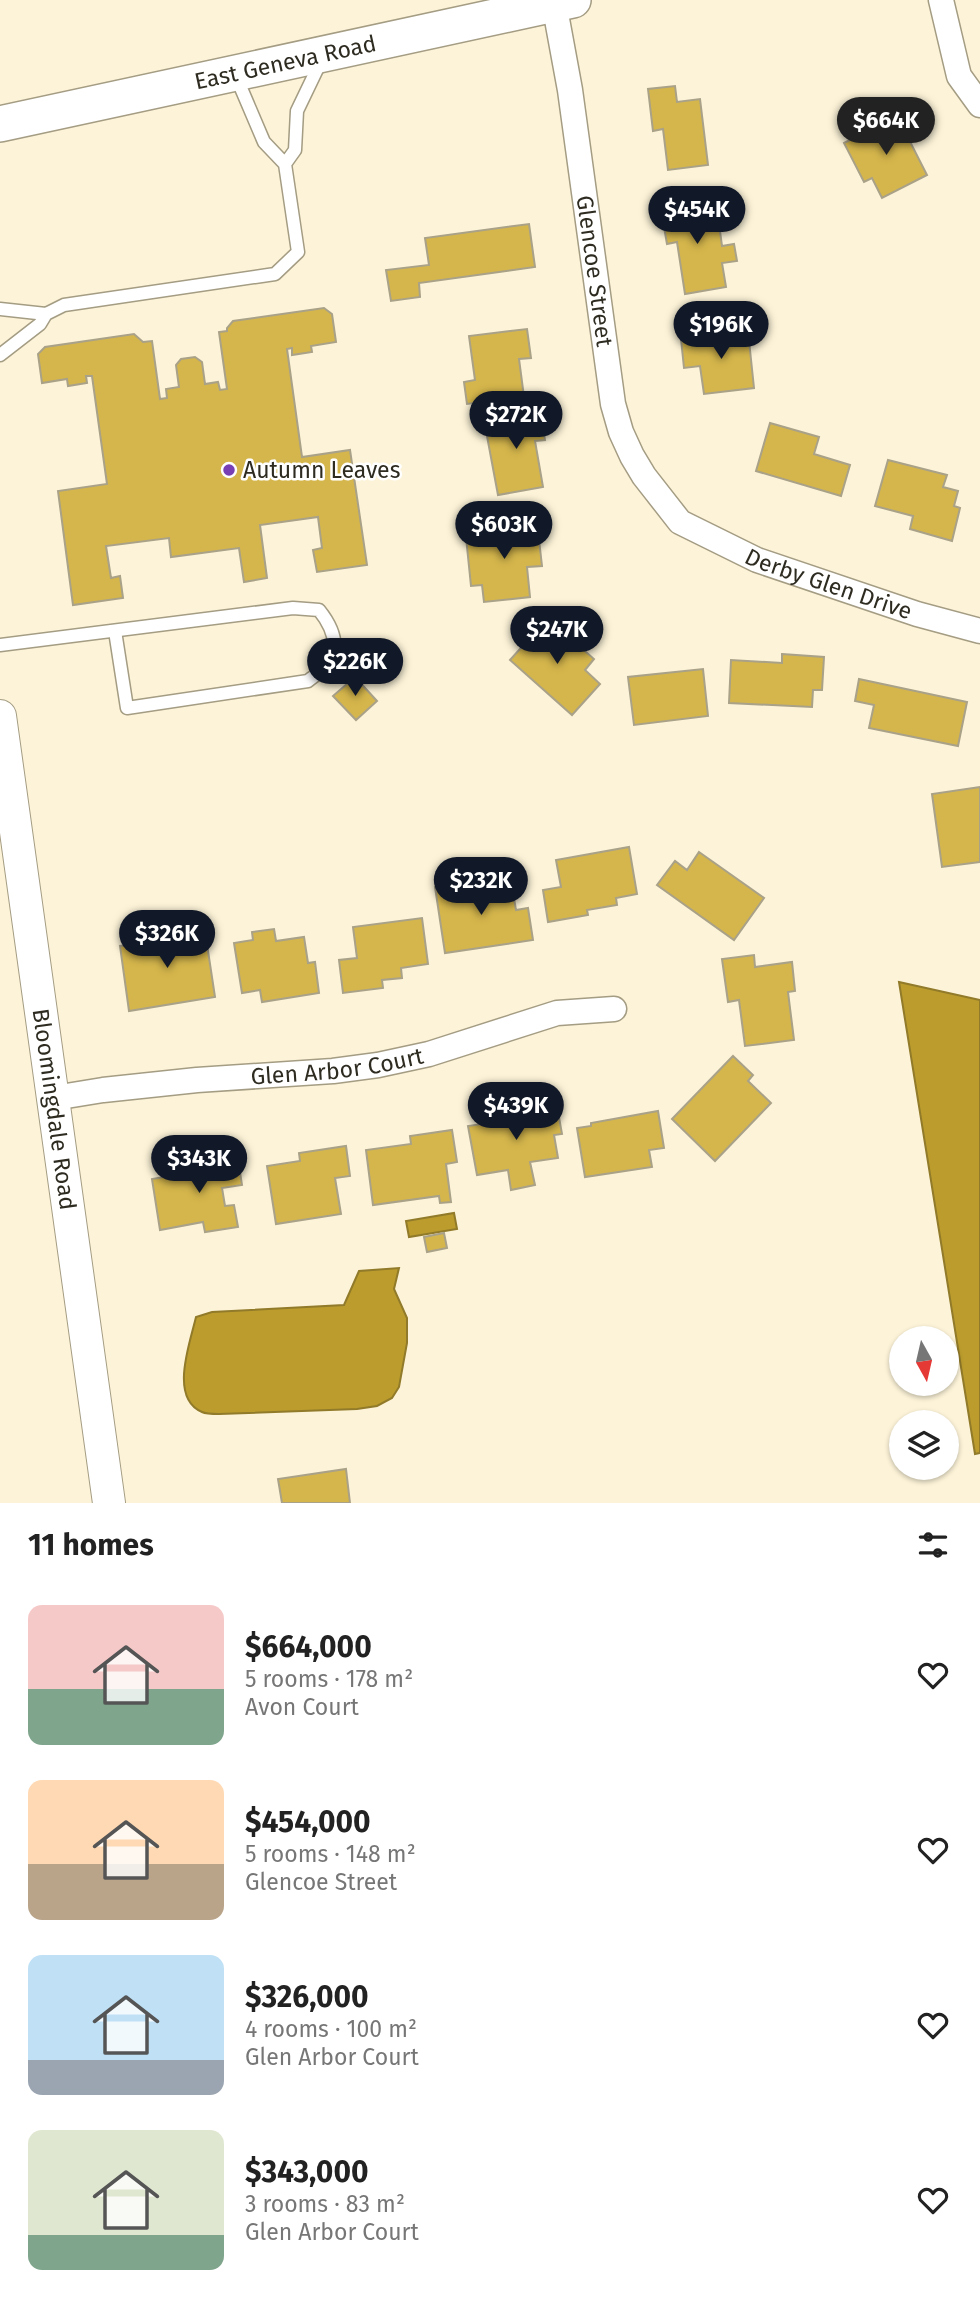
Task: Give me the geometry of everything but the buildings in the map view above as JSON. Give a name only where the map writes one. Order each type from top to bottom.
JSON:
[{"type":"main road","name":"East Geneva Road","points":[[0,124],[564,1]]},
{"type":"street","points":[[941,0],[959,76],[980,105]]},
{"type":"street","name":"Glencoe Street","points":[[564,1],[569,90],[613,404],[632,456],[680,522]]},
{"type":"street","name":"Derby Glen Drive","points":[[680,522],[757,560],[917,614],[980,631]]},
{"type":"street","name":"Bloomingdale Road","points":[[0,716],[110,1503]]},
{"type":"street","name":"Glen Arbor Court","points":[[54,1098],[197,1080],[333,1071],[377,1065],[429,1054],[557,1013],[614,1009]]},
{"type":"lane","points":[[285,164],[295,150],[297,111],[325,53]]},
{"type":"lane","points":[[0,355],[40,324],[46,314],[64,305],[275,274],[298,252],[285,164],[264,142],[235,73]]},
{"type":"lane","points":[[0,309],[46,314]]},
{"type":"lane","points":[[0,645],[293,608],[319,610],[330,624],[335,648],[329,664],[308,681],[127,708],[115,631]]},
{"type":"shaded area","points":[[899,982],[980,1000],[980,1453],[975,1454],[959,1355],[959,1326],[954,1326]]},
{"type":"shaded area","points":[[454,1213],[457,1229],[409,1237],[406,1221]]},
{"type":"shaded area","points":[[399,1268],[394,1289],[407,1318],[407,1343],[399,1387],[392,1398],[377,1406],[357,1409],[219,1414],[204,1413],[192,1405],[186,1395],[184,1369],[196,1317],[212,1312],[344,1305],[359,1271]]},
{"type":"place","name":"Autumn Leaves","points":[[229,470]]}]
